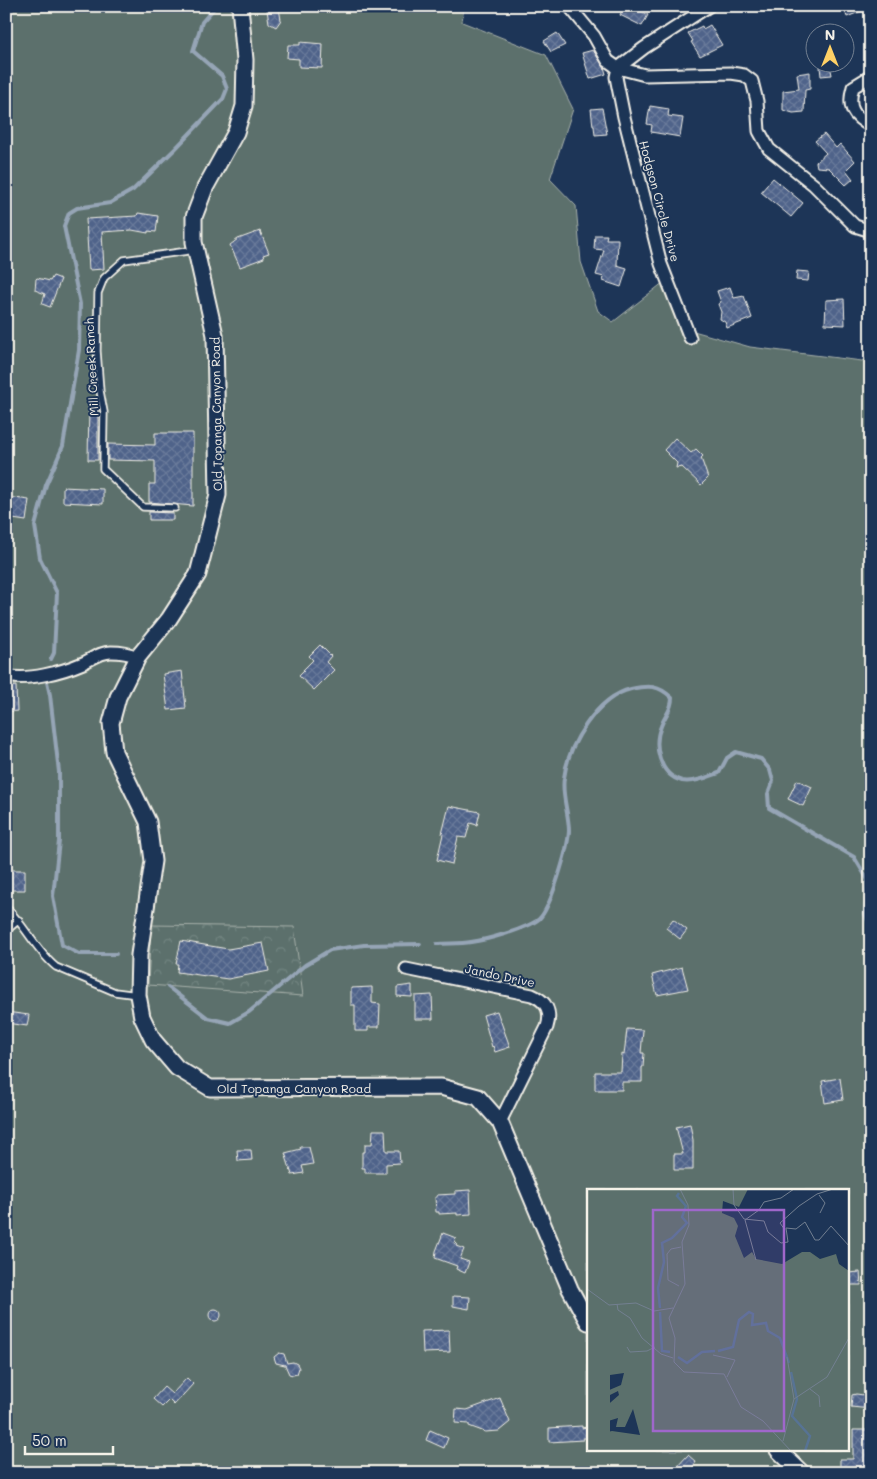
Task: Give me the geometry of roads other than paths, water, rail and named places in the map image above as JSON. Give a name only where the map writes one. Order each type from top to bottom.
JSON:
[{"type":"main road","name":"Old Topanga Canyon Road","points":[[240,6],[244,60],[244,106],[236,132],[205,188],[194,217],[194,242],[215,335],[218,495],[198,574],[169,619],[138,657],[118,697],[111,722],[114,752],[148,822],[152,861],[140,954],[138,995],[142,1017],[153,1040],[177,1068],[210,1088],[440,1087],[478,1097],[500,1122],[570,1289],[587,1320]]},
{"type":"main road","points":[[780,1452],[802,1473]]},
{"type":"street","points":[[569,6],[594,36],[608,61],[618,68],[645,75],[731,72],[744,75],[752,81],[757,101],[760,131],[769,149],[814,185],[855,226],[871,231]]},
{"type":"street","points":[[618,68],[644,48],[709,6]]},
{"type":"street","name":"Hodgson Circle Drive","points":[[618,68],[616,77],[624,118],[661,264],[690,338]]},
{"type":"street","points":[[871,76],[853,87],[850,96],[850,107],[859,120],[871,126]]},
{"type":"street","points":[[6,676],[33,676],[58,672],[84,662],[98,654],[112,652],[138,657]]},
{"type":"street","name":"Jando Drive","points":[[406,969],[532,995],[540,998],[548,1008],[549,1021],[547,1027],[500,1122]]},
{"type":"lane","name":"Mill Creek Ranch","points":[[175,508],[143,507],[103,468],[104,412],[100,392],[98,359],[98,293],[104,278],[124,260],[196,250]]},
{"type":"lane","points":[[6,907],[19,920],[49,961],[56,967],[114,992],[138,995]]},
{"type":"lane","points":[[6,932],[19,920]]},
{"type":"waterway","points":[[51,659],[54,653],[57,593],[40,558],[35,526],[46,485],[63,446],[79,350],[80,304],[64,226],[69,213],[77,208],[110,203],[133,190],[223,99],[227,89],[222,76],[193,51],[202,22],[216,6]]},
{"type":"waterway","points":[[47,682],[59,772],[59,841],[53,896],[62,945],[79,954],[116,954]]},
{"type":"waterway","points":[[437,944],[467,943],[506,934],[533,923],[544,913],[554,891],[568,839],[569,824],[563,784],[571,751],[586,724],[607,702],[619,694],[643,687],[658,688],[672,698],[670,709],[661,726],[658,742],[660,758],[668,773],[682,781],[691,781],[719,773],[727,758],[736,752],[761,759],[770,770],[773,781],[768,794],[769,808],[854,857],[868,880],[865,914],[871,928]]},
{"type":"waterway","points":[[168,987],[208,1018],[230,1023],[249,1012],[305,965],[330,950],[364,945],[420,944]]}]
